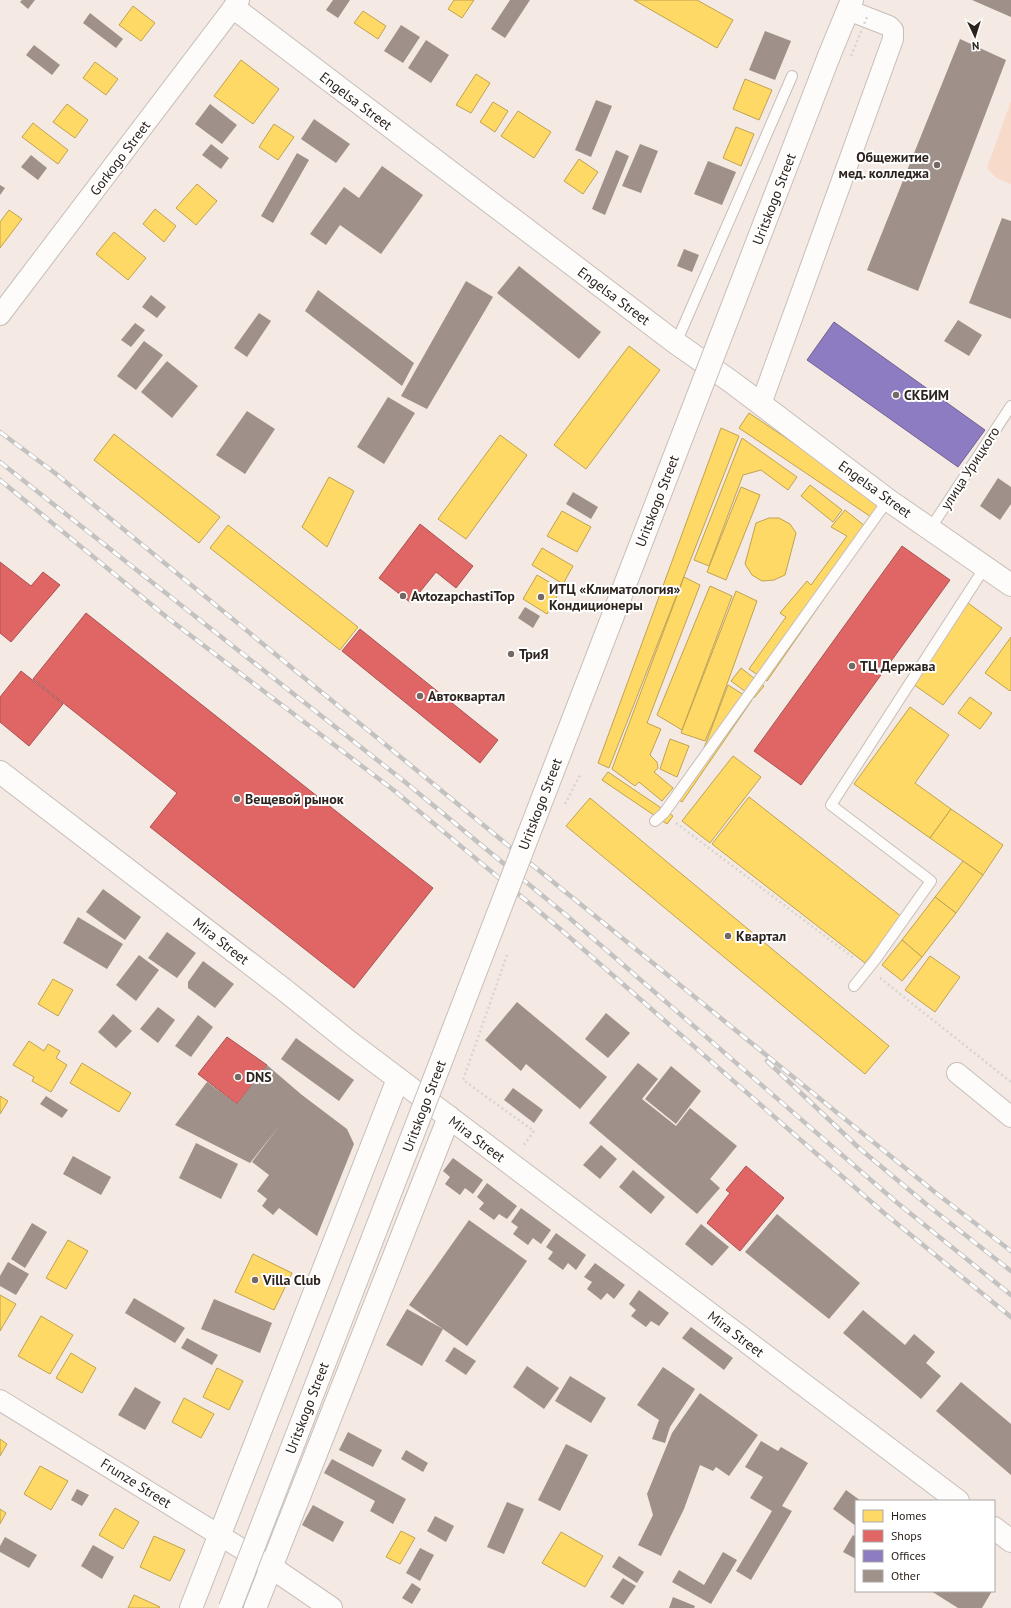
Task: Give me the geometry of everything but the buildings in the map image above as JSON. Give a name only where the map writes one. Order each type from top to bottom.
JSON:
[{"type":"main road","name":"Engelsa Street","points":[[232,3],[676,343],[761,404],[888,500],[1011,585]]},
{"type":"main road","name":"Uritskogo Street","points":[[230,1608],[850,5]]},
{"type":"main road","name":"Mira Street","points":[[0,772],[398,1079],[957,1500]]},
{"type":"main road","points":[[191,1608],[398,1079]]},
{"type":"main road","name":"Uritskogo Street","points":[[255,1608],[449,1117]]},
{"type":"main road","points":[[995,1529],[1011,1541]]},
{"type":"main road","points":[[272,1567],[331,1608]]},
{"type":"street","name":"Gorkogo Street","points":[[0,315],[232,3]]},
{"type":"street","points":[[761,404],[894,35],[893,30],[889,26],[850,5]]},
{"type":"street","points":[[957,1073],[1011,1117]]},
{"type":"street","name":"Frunze Street","points":[[0,1400],[272,1567]]},
{"type":"lane","points":[[676,343],[792,76]]},
{"type":"lane","name":"улица Урицкого","points":[[930,529],[1011,406]]},
{"type":"lane","points":[[656,821],[664,813],[888,500]]},
{"type":"lane","points":[[854,986],[868,969],[931,881],[831,805],[985,567]]},
{"type":"path","points":[[563,808],[581,773]]},
{"type":"path","points":[[664,813],[868,969],[1011,1082]]},
{"type":"path","points":[[507,955],[463,1080],[534,1131],[510,1163]]},
{"type":"shaded area","points":[[1011,101],[1011,184],[996,178],[987,168]]},
{"type":"railway","points":[[0,432],[55,473],[504,842],[936,1193],[1011,1251]]},
{"type":"railway","points":[[0,462],[405,782],[566,915],[895,1201],[1011,1295]]},
{"type":"railway","points":[[0,480],[169,619],[396,792],[559,928],[884,1213],[1011,1317]]},
{"type":"railway","points":[[767,1061],[859,1148],[926,1204],[1011,1271]]},
{"type":"place","name":"Общежитие мед. колледжа","points":[[937,165]]},
{"type":"place","name":"СКБИМ","points":[[896,395]]},
{"type":"place","name":"AvtozapchastiTop","points":[[403,596]]},
{"type":"place","name":"ИТЦ «Климатология» Кондиционеры","points":[[541,597]]},
{"type":"place","name":"ТриЯ","points":[[511,654]]},
{"type":"place","name":"ТЦ Держава","points":[[852,666]]},
{"type":"place","name":"Автоквартал","points":[[420,696]]},
{"type":"place","name":"Вещевой рынок","points":[[237,799]]},
{"type":"place","name":"Квартал","points":[[728,936]]},
{"type":"place","name":"DNS","points":[[238,1077]]},
{"type":"place","name":"Villa Club","points":[[255,1280]]}]
